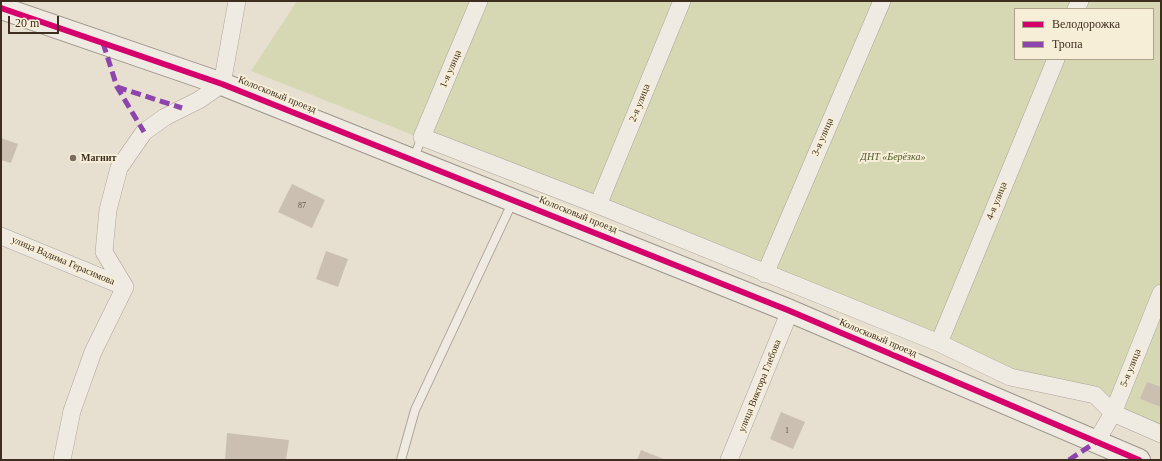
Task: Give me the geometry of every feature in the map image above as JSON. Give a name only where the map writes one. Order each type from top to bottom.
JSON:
[{"type":"street","points":[[62,460],[72,411],[93,352],[125,287],[104,252],[108,210],[119,168],[144,132],[165,117],[199,100],[222,84],[237,1]]},
{"type":"street","name":"1-я улица","points":[[422,137],[479,1]]},
{"type":"street","name":"2-я улица","points":[[598,205],[682,1]]},
{"type":"street","name":"3-я улица","points":[[765,274],[882,1]]},
{"type":"street","name":"Колосковый проезд","points":[[1,8],[222,84],[790,311],[1139,460]]},
{"type":"street","name":"4-я улица","points":[[939,344],[1056,60]]},
{"type":"street","points":[[422,137],[598,205],[939,344],[1010,377],[1095,395],[1112,413],[1161,434]]},
{"type":"street","name":"улица Вадима Герасимова","points":[[1,236],[125,287]]},
{"type":"street","name":"5-я улица","points":[[1096,442],[1112,413],[1161,293]]},
{"type":"street","name":"улица Виктора Глебова","points":[[729,460],[790,311]]},
{"type":"lane","points":[[413,160],[422,137]]},
{"type":"lane","points":[[401,460],[415,410],[514,200]]},
{"type":"green space","name":"ДНТ «Берёзка»","points":[[297,1],[1161,1],[1161,431],[251,71]]},
{"type":"building","points":[[1,138],[18,144],[11,163],[1,160]]},
{"type":"building","points":[[292,184],[325,200],[312,228],[278,212]]},
{"type":"building","points":[[326,251],[348,259],[338,287],[316,279]]},
{"type":"building","points":[[1147,382],[1161,387],[1161,407],[1140,399]]},
{"type":"building","points":[[781,412],[805,422],[793,449],[770,439]]},
{"type":"building","points":[[227,433],[289,440],[286,460],[225,460]]},
{"type":"building","points":[[641,450],[666,460],[637,460]]},
{"type":"marked path","points":[[103,43],[117,87],[144,132]]},
{"type":"marked path","points":[[117,87],[182,108]]},
{"type":"marked path","points":[[1069,460],[1096,442]]},
{"type":"cycle path","points":[[1,8],[222,84],[790,311],[1139,460]]},
{"type":"place","name":"Магнит","points":[[73,158]]}]
